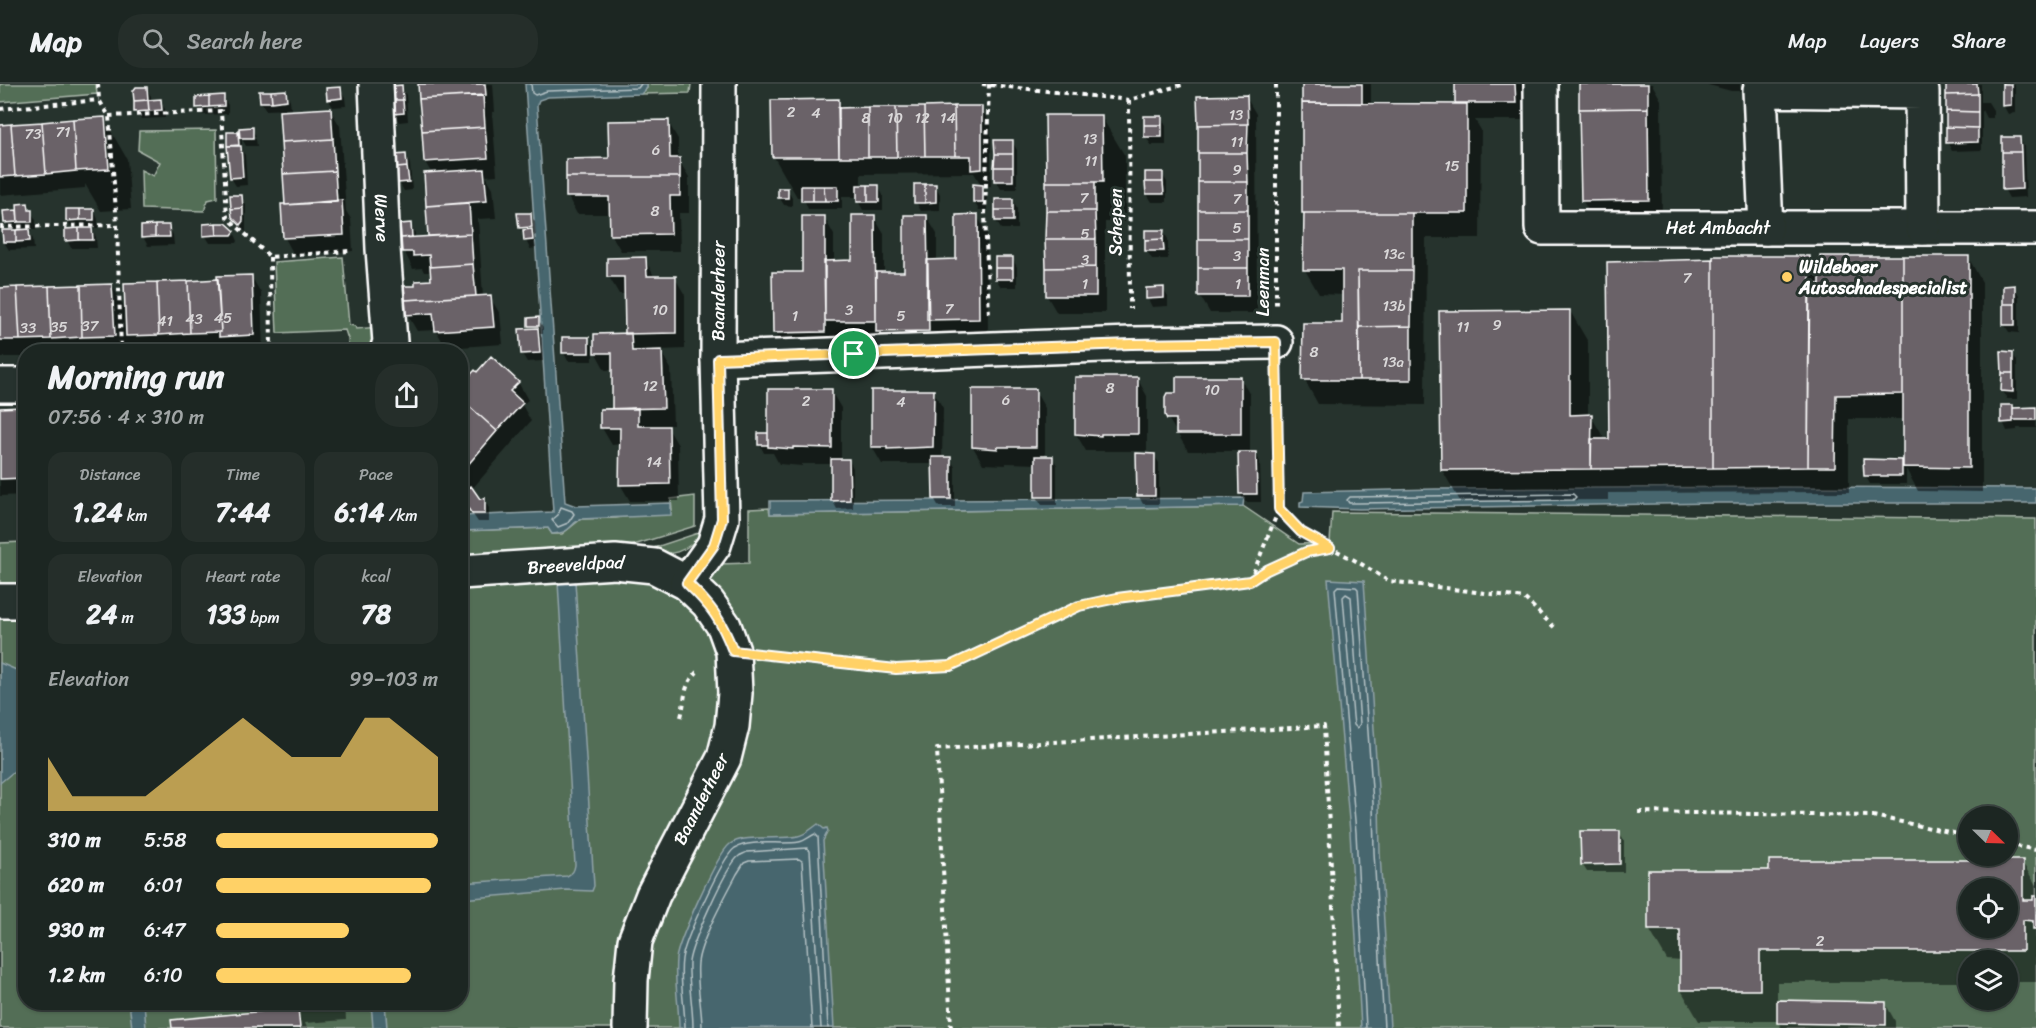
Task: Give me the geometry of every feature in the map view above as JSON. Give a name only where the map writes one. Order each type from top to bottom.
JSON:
[{"type":"street","name":"Werve","points":[[376,84],[389,344]]},
{"type":"street","name":"Baanderheer","points":[[630,1028],[635,941],[653,895],[724,758],[732,726],[735,693],[733,651],[724,626],[708,603],[687,583],[714,545],[722,519],[718,359],[718,84]]},
{"type":"street","name":"Het Ambacht","points":[[1541,84],[1542,228],[2036,228]]},
{"type":"street","points":[[1766,228],[1760,90],[1922,93],[1923,228]]},
{"type":"street","points":[[718,359],[1131,344],[1276,342]]},
{"type":"street","points":[[0,386],[18,385]]},
{"type":"street","name":"Breeveldpad","points":[[468,571],[615,562],[654,566],[687,583]]},
{"type":"street","points":[[0,601],[18,601]]},
{"type":"path","points":[[98,84],[99,100],[109,116],[117,225],[121,344]]},
{"type":"path","points":[[982,84],[1129,100],[1185,84]]},
{"type":"path","name":"Leenman","points":[[1250,581],[1279,509],[1276,342],[1276,84]]},
{"type":"path","points":[[989,85],[985,214],[990,349]]},
{"type":"path","points":[[0,109],[99,100]]},
{"type":"path","name":"Schepen","points":[[1129,100],[1131,344]]},
{"type":"path","points":[[109,116],[221,111],[227,217],[270,256],[383,249]]},
{"type":"path","points":[[0,227],[117,225]]},
{"type":"path","points":[[270,256],[271,344]]},
{"type":"path","points":[[1279,509],[1301,532],[1389,581],[1524,598],[1555,628]]},
{"type":"path","points":[[733,651],[896,669],[950,666],[1079,606],[1117,598],[1250,581],[1267,570],[1306,552],[1330,548]]},
{"type":"path","points":[[951,1028],[937,749],[1324,726],[1339,1028]]},
{"type":"path","points":[[1638,812],[1874,816],[1958,834]]},
{"type":"path","points":[[2018,846],[2036,850]]},
{"type":"green space","points":[[0,84],[96,84],[97,94],[0,102]]},
{"type":"green space","points":[[647,84],[691,84],[690,93],[641,94],[647,88]]},
{"type":"green space","points":[[216,130],[217,198],[208,200],[204,211],[142,209],[141,170],[153,176],[160,162],[138,150],[139,131]]},
{"type":"green space","points":[[343,257],[349,325],[355,326],[356,329],[379,327],[373,344],[348,344],[345,330],[277,333],[274,262]]},
{"type":"green space","points":[[695,496],[695,526],[621,549],[468,573],[468,531],[548,528],[552,534],[562,534],[581,519],[616,518],[672,510],[671,499]]},
{"type":"green space","points":[[1243,506],[1299,544],[1330,543],[1332,512],[2036,519],[2036,1028],[0,1028],[0,609],[18,609],[18,1010],[468,1010],[468,579],[658,566],[749,563],[749,509],[769,508],[770,514]]},
{"type":"green space","points":[[701,532],[690,545],[677,552],[663,554],[647,550]]},
{"type":"green space","points":[[18,542],[18,593],[0,593],[0,543]]},
{"type":"water","points":[[525,84],[647,84],[647,88],[641,94],[548,97],[539,100],[537,105],[565,502],[576,506],[671,503],[671,515],[581,519],[567,530],[552,534],[548,528],[468,531],[468,516],[553,512]]},
{"type":"water","points":[[1782,487],[2036,488],[2036,503],[1718,503],[1359,509],[1300,507],[1304,492]]},
{"type":"water","points":[[1244,498],[1243,506],[770,514],[770,501]]},
{"type":"water","points":[[1328,579],[1364,581],[1379,803],[1390,1028],[1361,1028],[1350,832]]},
{"type":"water","points":[[575,581],[594,886],[592,891],[566,890],[468,898],[468,883],[567,876],[574,869],[558,582]]},
{"type":"water","points":[[0,663],[18,671],[18,768],[0,783]]},
{"type":"water","points":[[818,824],[824,829],[827,828],[828,831],[823,841],[834,1028],[679,1028],[676,985],[678,950],[699,899],[724,851],[736,841],[798,836]]},
{"type":"water","points":[[130,1010],[145,1010],[146,1028],[132,1028]]},
{"type":"water","points":[[372,1010],[386,1010],[387,1028],[373,1028]]},
{"type":"building","points":[[418,84],[485,84],[486,95],[419,99]]},
{"type":"building","points":[[1302,84],[1362,84],[1362,103],[1302,103]]},
{"type":"building","points":[[1455,84],[1515,84],[1516,103],[1455,103]]},
{"type":"building","points":[[1579,84],[1648,84],[1648,108],[1579,109]]},
{"type":"building","points":[[1946,84],[1977,84],[1978,94],[1946,95]]},
{"type":"building","points":[[2002,84],[2011,84],[2011,105],[2002,106]]},
{"type":"building","points":[[402,85],[403,100],[391,100],[391,86]]},
{"type":"building","points":[[136,87],[147,87],[148,100],[134,101],[133,91]]},
{"type":"building","points":[[341,87],[342,98],[327,100],[326,88]]},
{"type":"building","points":[[286,90],[287,100],[272,102],[271,91]]},
{"type":"building","points":[[259,91],[271,91],[272,102],[260,102]]},
{"type":"building","points":[[1978,94],[1978,112],[1946,111],[1946,95]]},
{"type":"building","points":[[224,95],[224,106],[209,107],[209,96]]},
{"type":"building","points":[[483,95],[485,127],[422,131],[419,99]]},
{"type":"building","points":[[1247,95],[1248,124],[1198,125],[1197,96]]},
{"type":"building","points":[[209,96],[209,107],[196,108],[196,97]]},
{"type":"building","points":[[161,99],[162,110],[149,111],[148,100]]},
{"type":"building","points":[[839,99],[839,157],[772,157],[771,100]]},
{"type":"building","points":[[148,100],[149,111],[134,112],[134,101]]},
{"type":"building","points":[[391,100],[403,100],[404,113],[393,114]]},
{"type":"building","points":[[1302,103],[1467,104],[1467,213],[1302,213]]},
{"type":"building","points":[[954,106],[982,106],[982,169],[971,170],[971,156],[955,156]]},
{"type":"building","points":[[954,106],[955,156],[925,156],[924,107]]},
{"type":"building","points":[[868,107],[868,157],[839,157],[838,108]]},
{"type":"building","points":[[868,107],[896,107],[897,157],[868,157]]},
{"type":"building","points":[[896,107],[924,107],[925,156],[897,157]]},
{"type":"building","points":[[331,108],[333,139],[281,142],[279,111]]},
{"type":"building","points":[[1648,108],[1649,200],[1581,201],[1579,109]]},
{"type":"building","points":[[1946,111],[1978,112],[1978,128],[1946,127]]},
{"type":"building","points":[[1045,115],[1102,115],[1103,182],[1046,182]]},
{"type":"building","points":[[1144,116],[1162,116],[1162,125],[1144,125]]},
{"type":"building","points":[[105,117],[109,169],[76,171],[73,119]]},
{"type":"building","points":[[73,119],[76,171],[46,174],[42,122]]},
{"type":"building","points":[[669,120],[670,158],[680,158],[680,177],[566,177],[566,159],[609,158],[608,121]]},
{"type":"building","points":[[42,122],[46,174],[15,176],[11,124]]},
{"type":"building","points":[[11,124],[15,176],[0,177],[0,125]]},
{"type":"building","points":[[1248,124],[1247,153],[1198,153],[1198,125]]},
{"type":"building","points":[[1144,125],[1162,125],[1162,137],[1144,137]]},
{"type":"building","points":[[253,127],[253,138],[240,138],[239,128]]},
{"type":"building","points":[[485,127],[488,158],[424,162],[422,131]]},
{"type":"building","points":[[1946,127],[1978,128],[1978,142],[1946,143]]},
{"type":"building","points":[[227,132],[238,132],[239,145],[227,146]]},
{"type":"building","points":[[2002,137],[2020,137],[2021,152],[2002,152]]},
{"type":"building","points":[[333,139],[335,171],[283,174],[281,142]]},
{"type":"building","points":[[994,140],[1013,140],[1013,154],[995,154]]},
{"type":"building","points":[[227,146],[241,146],[243,177],[230,178]]},
{"type":"building","points":[[2002,152],[2021,152],[2022,189],[2002,190]]},
{"type":"building","points":[[1198,153],[1247,153],[1248,182],[1198,182]]},
{"type":"building","points":[[406,154],[407,167],[397,168],[395,155]]},
{"type":"building","points":[[995,154],[1013,154],[1013,167],[994,167]]},
{"type":"building","points":[[407,167],[409,182],[398,183],[397,168]]},
{"type":"building","points":[[994,167],[1013,167],[1013,181],[994,181]]},
{"type":"building","points":[[484,169],[487,201],[426,206],[424,173]]},
{"type":"building","points":[[335,171],[337,202],[285,205],[283,174]]},
{"type":"building","points":[[1145,172],[1163,172],[1163,182],[1145,182]]},
{"type":"building","points":[[566,177],[680,177],[680,196],[670,196],[671,234],[610,235],[609,197],[566,197]]},
{"type":"building","points":[[1046,182],[1095,182],[1095,211],[1046,211]]},
{"type":"building","points":[[1145,182],[1163,182],[1164,194],[1146,194]]},
{"type":"building","points":[[1198,182],[1248,182],[1248,210],[1198,210]]},
{"type":"building","points":[[914,184],[925,184],[925,203],[914,203]]},
{"type":"building","points":[[925,184],[936,184],[936,202],[925,203]]},
{"type":"building","points":[[973,184],[983,185],[983,202],[973,202]]},
{"type":"building","points":[[857,185],[868,185],[868,202],[857,202]]},
{"type":"building","points":[[868,185],[879,185],[879,202],[868,202]]},
{"type":"building","points":[[801,186],[813,186],[813,201],[801,201]]},
{"type":"building","points":[[813,186],[824,186],[825,201],[813,201]]},
{"type":"building","points":[[824,186],[838,186],[838,201],[825,201]]},
{"type":"building","points":[[778,188],[788,188],[788,198],[778,198]]},
{"type":"building","points":[[230,195],[242,195],[243,208],[231,209]]},
{"type":"building","points":[[995,199],[1013,199],[1013,210],[995,210]]},
{"type":"building","points":[[342,200],[344,235],[283,238],[281,204]]},
{"type":"building","points":[[28,203],[29,210],[32,210],[32,222],[18,222],[17,204]]},
{"type":"building","points":[[469,203],[471,234],[428,236],[426,206]]},
{"type":"building","points":[[243,208],[243,221],[240,225],[232,217],[231,209]]},
{"type":"building","points":[[66,209],[80,209],[80,220],[66,221]]},
{"type":"building","points":[[80,209],[94,209],[94,220],[80,220]]},
{"type":"building","points":[[17,210],[18,222],[4,223],[3,211]]},
{"type":"building","points":[[995,210],[1013,210],[1013,221],[995,221]]},
{"type":"building","points":[[1198,210],[1248,210],[1248,239],[1198,239]]},
{"type":"building","points":[[1046,211],[1095,211],[1096,239],[1045,239]]},
{"type":"building","points":[[517,213],[531,213],[532,227],[519,228]]},
{"type":"building","points":[[1304,213],[1412,213],[1412,271],[1358,271],[1359,380],[1302,380],[1303,323],[1342,323],[1342,270],[1303,270]]},
{"type":"building","points":[[978,214],[979,319],[927,320],[927,260],[956,259],[956,215]]},
{"type":"building","points":[[852,215],[875,215],[876,321],[825,321],[824,261],[852,260]]},
{"type":"building","points":[[904,215],[927,215],[929,331],[876,332],[876,272],[904,272]]},
{"type":"building","points":[[802,216],[825,216],[825,332],[773,333],[772,272],[802,272]]},
{"type":"building","points":[[216,223],[217,235],[203,236],[203,224]]},
{"type":"building","points":[[216,223],[226,223],[235,231],[232,235],[217,235]]},
{"type":"building","points":[[411,223],[412,237],[401,238],[400,224]]},
{"type":"building","points":[[155,225],[169,225],[170,237],[155,237]]},
{"type":"building","points":[[155,225],[155,237],[141,238],[141,226]]},
{"type":"building","points":[[79,228],[92,228],[93,240],[79,240]]},
{"type":"building","points":[[79,228],[79,240],[65,241],[65,229]]},
{"type":"building","points":[[29,229],[30,241],[16,242],[16,230]]},
{"type":"building","points":[[532,229],[533,240],[524,241],[523,230]]},
{"type":"building","points":[[2,230],[16,230],[16,242],[3,242]]},
{"type":"building","points":[[1145,230],[1164,230],[1163,239],[1145,240]]},
{"type":"building","points":[[471,234],[473,264],[430,267],[429,255],[413,256],[413,252],[402,252],[401,238]]},
{"type":"building","points":[[1045,239],[1096,239],[1096,267],[1046,268]]},
{"type":"building","points":[[1163,239],[1164,251],[1145,251],[1145,240]]},
{"type":"building","points":[[1198,239],[1248,239],[1248,268],[1198,268]]},
{"type":"building","points":[[1713,256],[1810,256],[1808,467],[1713,468]]},
{"type":"building","points":[[1820,256],[1903,256],[1903,394],[1836,395],[1835,467],[1808,467],[1809,284],[1820,284]]},
{"type":"building","points":[[1903,256],[1969,256],[1969,468],[1903,467]]},
{"type":"building","points":[[646,257],[647,276],[676,276],[676,333],[625,334],[624,277],[607,277],[607,258]]},
{"type":"building","points":[[995,257],[1013,257],[1013,268],[995,268]]},
{"type":"building","points":[[1713,259],[1713,468],[1591,469],[1591,439],[1609,439],[1607,262]]},
{"type":"building","points":[[473,264],[476,296],[405,300],[404,286],[415,286],[415,281],[431,280],[430,267]]},
{"type":"building","points":[[1096,267],[1096,296],[1046,296],[1046,268]]},
{"type":"building","points":[[995,268],[1013,268],[1013,279],[995,279]]},
{"type":"building","points":[[1198,268],[1248,268],[1248,296],[1198,296]]},
{"type":"building","points":[[1358,271],[1412,271],[1411,326],[1359,327]]},
{"type":"building","points":[[252,275],[254,335],[219,337],[219,332],[221,332],[217,276]]},
{"type":"building","points":[[218,279],[221,332],[190,333],[188,281]]},
{"type":"building","points":[[188,281],[190,333],[159,335],[157,282]]},
{"type":"building","points":[[157,282],[159,335],[126,336],[124,283]]},
{"type":"building","points":[[112,284],[115,336],[82,337],[81,285]]},
{"type":"building","points":[[81,285],[82,337],[51,339],[49,286]]},
{"type":"building","points":[[2015,285],[2015,304],[2003,304],[2003,286]]},
{"type":"building","points":[[49,286],[51,339],[20,340],[17,287]]},
{"type":"building","points":[[17,287],[20,340],[0,340],[0,288]]},
{"type":"building","points":[[1164,287],[1164,298],[1146,299],[1146,288]]},
{"type":"building","points":[[491,295],[494,327],[435,331],[433,313],[406,315],[405,300]]},
{"type":"building","points":[[2003,304],[2015,304],[2015,325],[2003,325]]},
{"type":"building","points":[[1570,310],[1570,415],[1592,414],[1591,469],[1441,470],[1439,311]]},
{"type":"building","points":[[539,317],[539,326],[528,326],[528,318]]},
{"type":"building","points":[[1411,326],[1411,380],[1359,380],[1359,327]]},
{"type":"building","points":[[538,328],[540,353],[521,354],[519,329]]},
{"type":"building","points":[[631,333],[632,351],[662,350],[664,408],[612,409],[612,353],[594,353],[594,334]]},
{"type":"building","points":[[562,337],[589,337],[589,353],[562,353]]},
{"type":"building","points":[[2001,351],[2013,352],[2013,373],[2002,373]]},
{"type":"building","points":[[491,356],[519,382],[510,391],[523,403],[497,431],[468,405],[468,377],[475,370],[477,372]]},
{"type":"building","points":[[2002,373],[2013,373],[2013,392],[2001,391]]},
{"type":"building","points":[[1075,377],[1138,377],[1138,434],[1101,434],[1101,436],[1075,434]]},
{"type":"building","points":[[1176,377],[1241,377],[1241,434],[1176,434],[1176,419],[1167,419],[1165,415],[1165,397],[1167,393],[1176,393]]},
{"type":"building","points":[[768,389],[832,389],[832,448],[768,447]]},
{"type":"building","points":[[972,389],[1036,389],[1036,447],[997,447],[998,449],[972,447]]},
{"type":"building","points":[[871,390],[934,390],[933,447],[887,449],[887,447],[871,447]]},
{"type":"building","points":[[468,405],[497,431],[468,465]]},
{"type":"building","points":[[2001,405],[2013,405],[2013,422],[2001,423]]},
{"type":"building","points":[[18,407],[18,478],[0,479],[0,408]]},
{"type":"building","points":[[2036,407],[2036,420],[2013,420],[2013,408]]},
{"type":"building","points":[[638,408],[638,426],[669,426],[670,484],[619,485],[620,428],[600,428],[600,409]]},
{"type":"building","points":[[758,433],[768,433],[768,445],[758,445]]},
{"type":"building","points":[[1238,452],[1256,452],[1257,494],[1239,494]]},
{"type":"building","points":[[1136,453],[1155,454],[1155,496],[1137,496]]},
{"type":"building","points":[[1035,456],[1053,456],[1053,497],[1035,497]]},
{"type":"building","points":[[932,457],[951,457],[951,499],[933,499]]},
{"type":"building","points":[[831,459],[849,459],[850,500],[831,501]]},
{"type":"building","points":[[1863,459],[1902,460],[1902,476],[1864,476]]},
{"type":"building","points":[[471,486],[480,499],[485,498],[485,514],[472,514],[468,508],[468,488]]},
{"type":"building","points":[[1580,831],[1620,831],[1620,864],[1581,865]]},
{"type":"building","points":[[1769,860],[1958,860],[1958,866],[2018,866],[2018,860],[2023,860],[2023,900],[2033,900],[2033,896],[2036,896],[2036,929],[2033,929],[2033,921],[2023,920],[2023,951],[1760,951],[1760,990],[1680,990],[1680,930],[1648,930],[1648,870],[1769,870]]},
{"type":"building","points":[[1777,1000],[1886,1002],[1886,1025],[1777,1023]]},
{"type":"building","points":[[298,1010],[300,1028],[172,1028],[171,1020]]},
{"type":"place","name":"Wildeboer Autoschadespecialist","points":[[1787,277]]},
{"type":"route","points":[[1276,342],[1279,509],[1301,532],[1330,548],[1306,552],[1267,570],[1250,581],[1117,598],[1079,606],[950,666],[896,669],[733,651],[724,626],[708,603],[687,583],[714,545],[722,519],[718,359],[854,354],[1131,344],[1276,342]]}]
